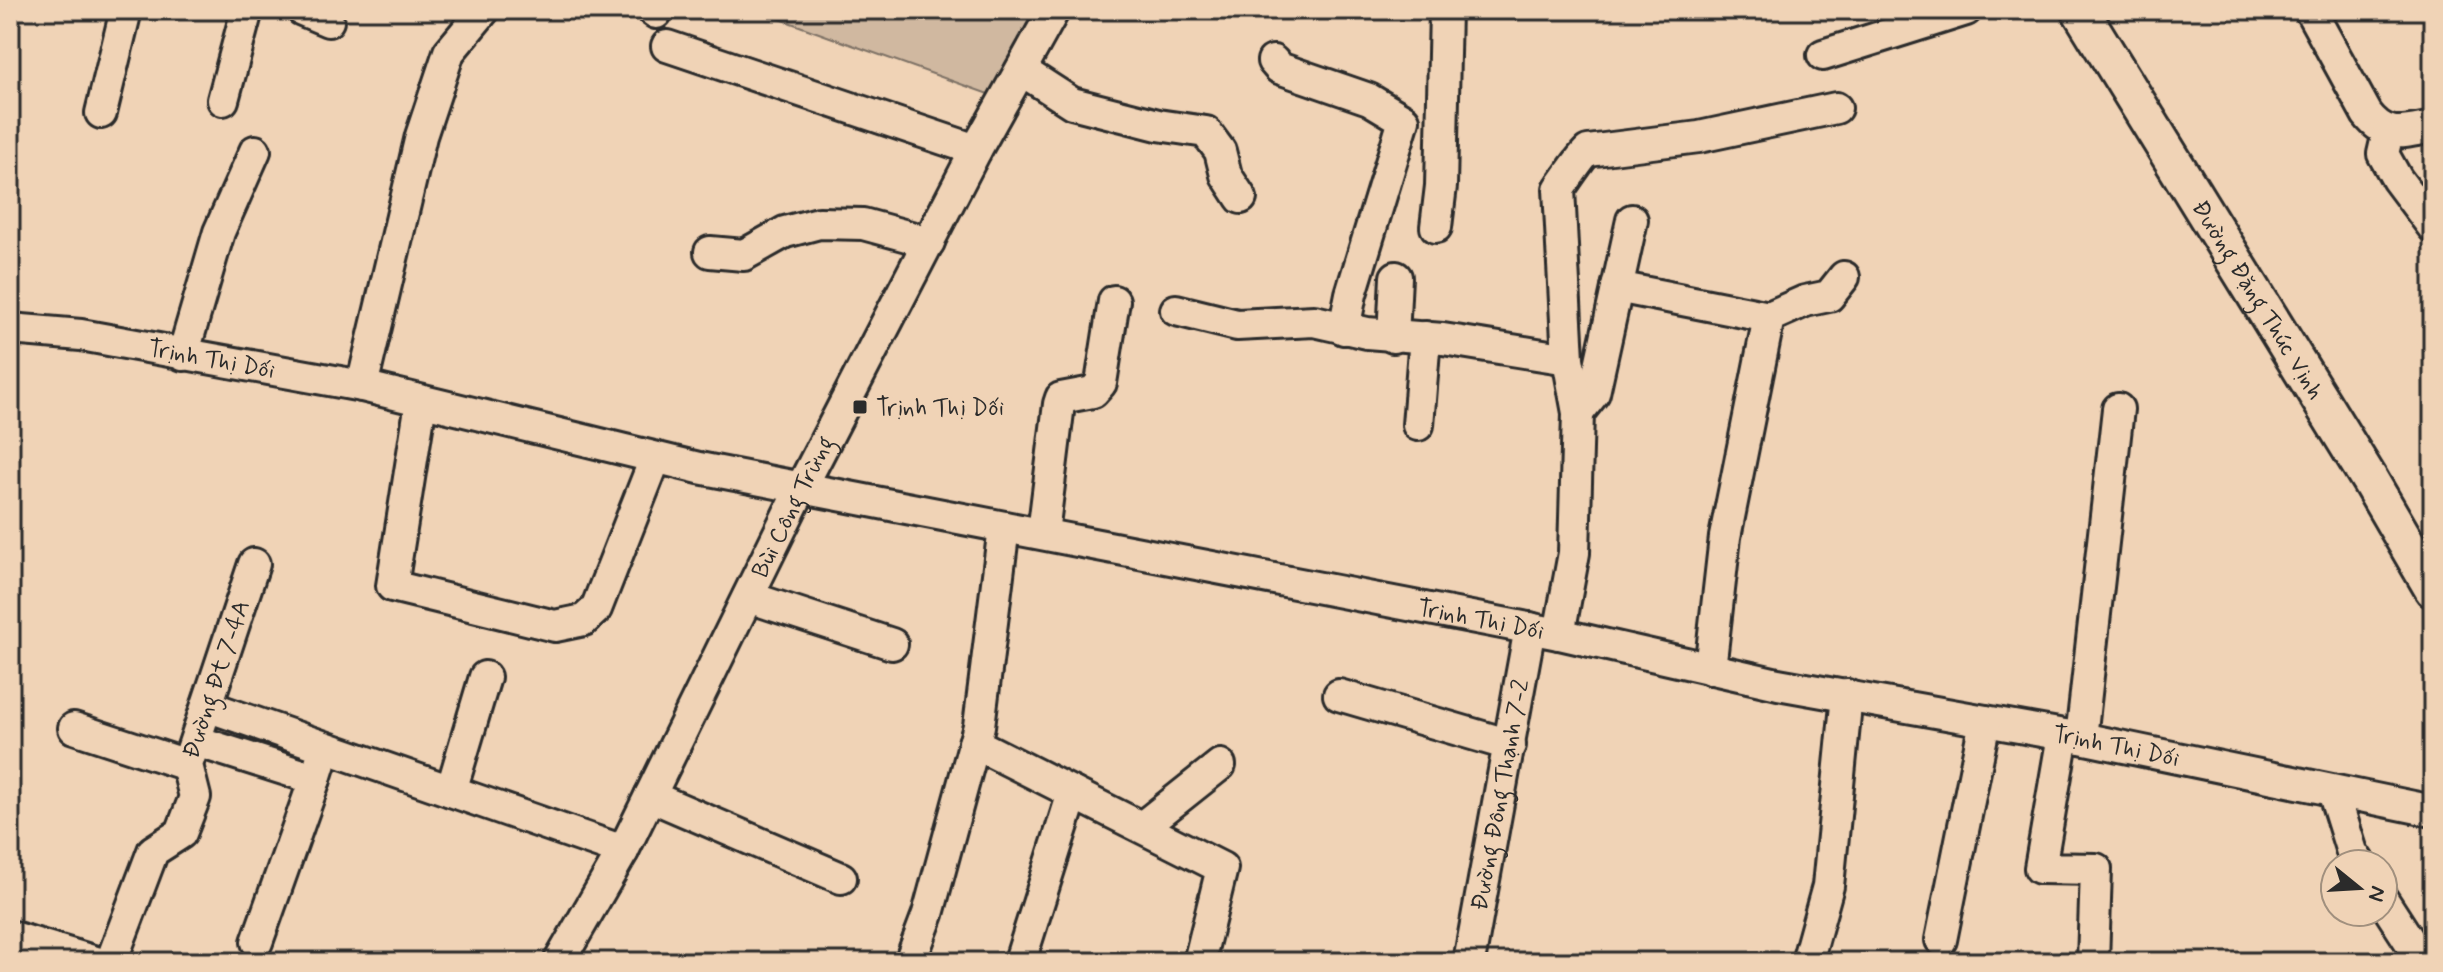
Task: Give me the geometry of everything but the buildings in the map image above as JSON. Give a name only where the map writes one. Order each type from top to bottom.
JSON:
[{"type":"main road","name":"Đường Đặng Thúc Vịnh","points":[[2080,10],[2369,479],[2433,589]]},
{"type":"main road","name":"Đường Đặng Thúc Vịnh","points":[[2098,10],[2324,369],[2433,554]]},
{"type":"street","points":[[101,113],[126,10]]},
{"type":"street","points":[[223,100],[247,10]]},
{"type":"street","points":[[362,386],[421,136],[449,52],[484,10]]},
{"type":"street","name":"Bùi Công Trừng","points":[[559,962],[623,851],[801,488],[976,150],[1054,10]]},
{"type":"street","points":[[1436,227],[1441,186],[1445,10]]},
{"type":"street","points":[[1823,55],[1966,10]]},
{"type":"street","points":[[2310,10],[2376,125],[2388,132],[2433,127]]},
{"type":"street","points":[[667,46],[976,150]]},
{"type":"street","points":[[1273,61],[1279,68],[1369,99],[1404,120],[1351,294],[1344,329]]},
{"type":"street","points":[[1021,70],[1072,103],[1158,125],[1206,132],[1220,151],[1226,175],[1241,198]]},
{"type":"street","name":"Đường Đông Thạnh 7-2","points":[[1469,962],[1510,745],[1545,631],[1574,553],[1578,413],[1568,359],[1559,189],[1575,170],[1581,155],[1588,151],[1699,137],[1836,108]]},
{"type":"street","points":[[2388,132],[2383,154],[2397,179],[2433,227]]},
{"type":"street","points":[[183,355],[219,232],[255,151]]},
{"type":"street","points":[[1578,413],[1594,393],[1632,220]]},
{"type":"street","points":[[710,252],[744,255],[785,232],[819,223],[863,224],[929,242]]},
{"type":"street","points":[[1393,337],[1396,277]]},
{"type":"street","points":[[1617,287],[1769,317],[1805,301],[1829,296],[1844,277]]},
{"type":"street","points":[[1043,533],[1059,404],[1061,398],[1093,392],[1101,383],[1114,301]]},
{"type":"street","points":[[1176,310],[1237,325],[1314,321],[1393,337],[1425,337],[1568,359]]},
{"type":"street","points":[[1710,669],[1725,537],[1769,317]]},
{"type":"street","name":"Trịnh Thị Dối","points":[[10,329],[81,335],[362,386],[655,459],[1545,631],[1778,684],[2072,736],[2433,811]]},
{"type":"street","points":[[1418,425],[1425,337]]},
{"type":"street","points":[[421,402],[392,586],[555,626],[584,620],[596,609],[655,459]]},
{"type":"street","points":[[2093,962],[2096,869],[2040,868],[2072,736],[2118,409]]},
{"type":"street","points":[[910,962],[928,914],[979,726],[1004,527]]},
{"type":"street","name":"Đường Đt 7-4A","points":[[111,962],[153,851],[181,833],[195,797],[191,753],[254,564]]},
{"type":"street","points":[[748,597],[892,644]]},
{"type":"street","points":[[451,791],[485,677]]},
{"type":"street","points":[[1339,695],[1510,745]]},
{"type":"street","points":[[1807,962],[1828,886],[1847,695]]},
{"type":"street","points":[[207,706],[623,851]]},
{"type":"street","points":[[1941,940],[1985,721]]},
{"type":"street","points":[[74,728],[315,779]]},
{"type":"street","points":[[974,743],[1222,868],[1199,962]]},
{"type":"street","points":[[257,942],[324,748]]},
{"type":"street","points":[[1142,827],[1220,765]]},
{"type":"street","points":[[2333,791],[2351,848]]},
{"type":"street","points":[[1021,958],[1073,793]]},
{"type":"street","points":[[650,796],[841,878]]},
{"type":"street","points":[[2399,925],[2423,962]]},
{"type":"street","points":[[10,936],[96,962]]},
{"type":"shaded area","points":[[755,10],[1034,10],[991,95]]},
{"type":"place","name":"Trịnh Thị Dối","points":[[860,407]]}]
